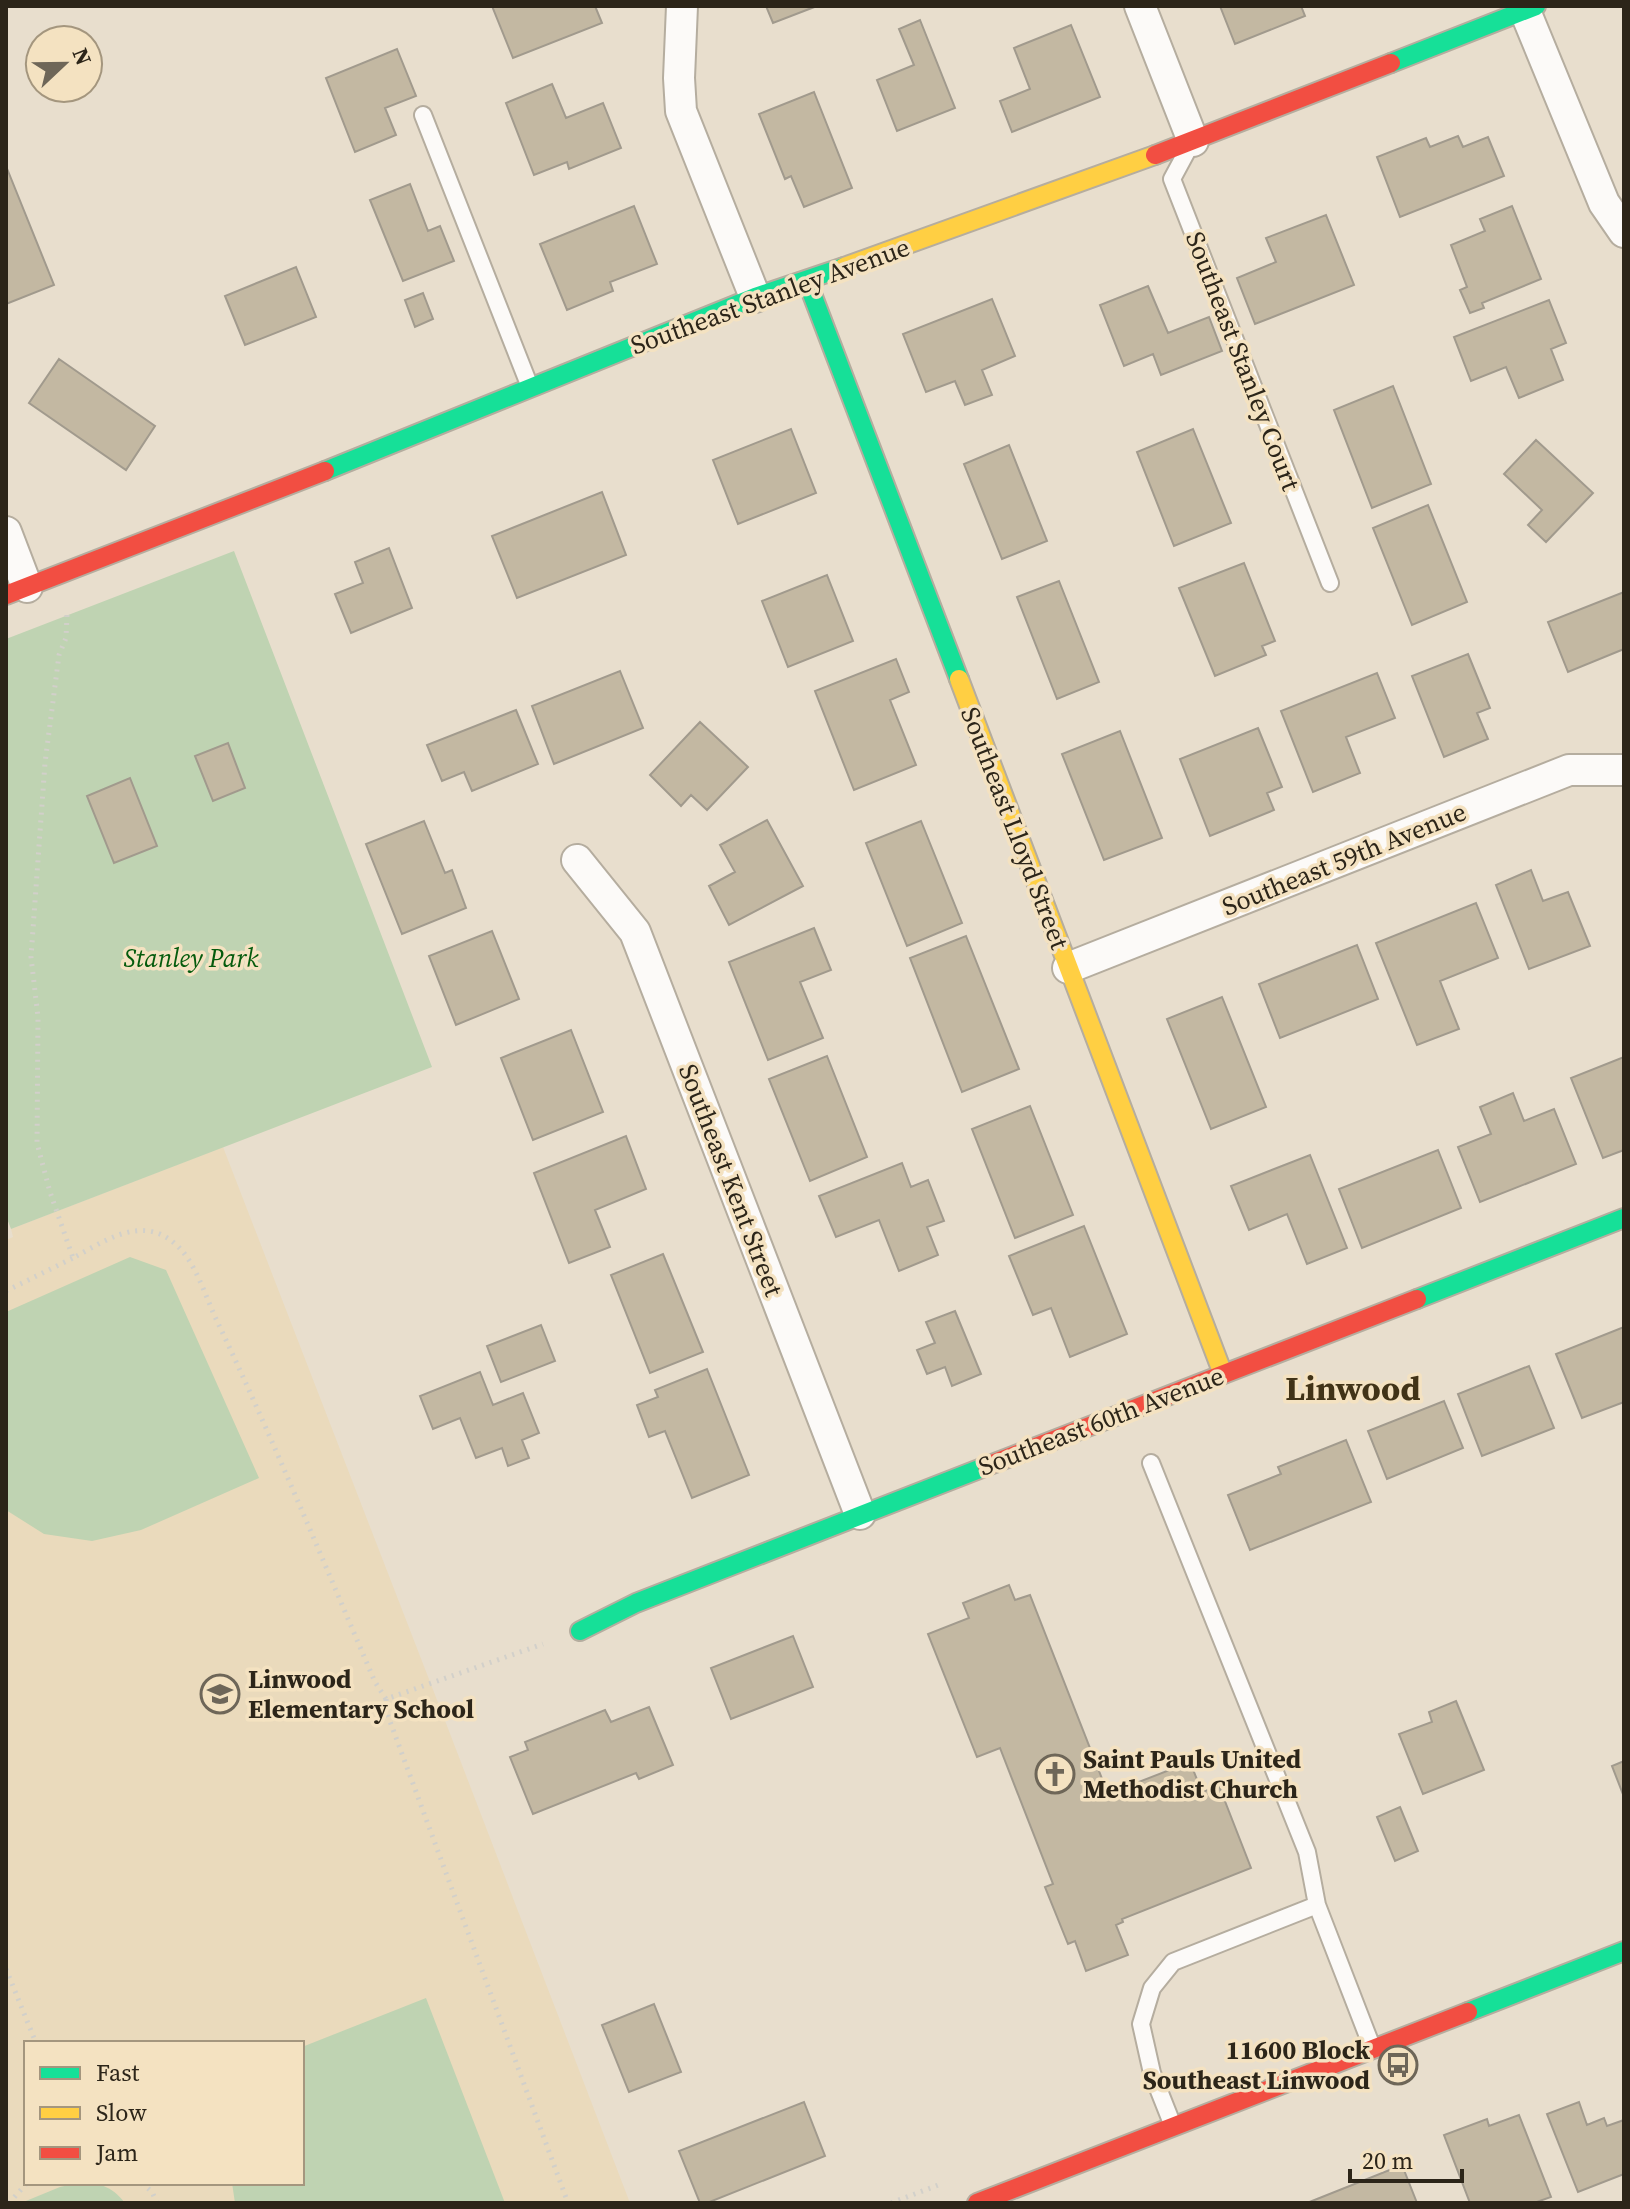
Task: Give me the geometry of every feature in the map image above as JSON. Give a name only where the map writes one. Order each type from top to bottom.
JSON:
[{"type":"street","points":[[682,6],[681,111],[755,297]]},
{"type":"street","points":[[1140,6],[1193,141]]},
{"type":"street","points":[[1531,8],[1604,203],[1624,232]]},
{"type":"street","name":"Southeast Stanley Avenue","points":[[29,586],[755,297],[1193,141],[1531,8]]},
{"type":"street","name":"Southeast Lloyd Street","points":[[807,281],[1223,1374]]},
{"type":"street","points":[[6,532],[29,586]]},
{"type":"street","name":"Southeast 59th Avenue","points":[[1068,968],[1569,770],[1624,770]]},
{"type":"street","name":"Southeast Kent Street","points":[[577,860],[635,932],[860,1514]]},
{"type":"street","name":"Southeast 60th Avenue","points":[[580,1631],[636,1603],[860,1514],[1624,1218]]},
{"type":"street","points":[[977,2203],[1624,1951]]},
{"type":"lane","points":[[423,115],[530,388]]},
{"type":"lane","name":"Southeast Stanley Court","points":[[1193,141],[1172,179],[1330,583]]},
{"type":"lane","points":[[1151,1463],[1307,1852],[1317,1905],[1373,2048]]},
{"type":"lane","points":[[1173,2126],[1152,2073],[1141,2024],[1152,1988],[1173,1962],[1317,1905]]},
{"type":"path","points":[[29,586],[67,606],[66,638],[59,655],[45,763],[31,957],[38,1017],[37,1143],[73,1258]]},
{"type":"path","points":[[6,1291],[122,1232],[151,1231],[173,1242],[192,1267],[239,1367],[375,1682],[386,1699],[388,1716],[568,2203]]},
{"type":"path","points":[[386,1699],[580,1631]]},
{"type":"path","points":[[6,1969],[35,2041]]},
{"type":"path","points":[[9,2203],[25,2185]]},
{"type":"path","points":[[144,2185],[157,2203]]},
{"type":"shaded area","name":"Linwood Elementary School","points":[[223,1147],[630,2203],[6,2203],[6,1240],[13,1237],[11,1229]]},
{"type":"green space","name":"Stanley Park","points":[[234,551],[432,1067],[11,1229],[6,1216],[6,639]]},
{"type":"green space","points":[[130,1257],[166,1270],[259,1478],[141,1530],[92,1541],[44,1534],[6,1510],[6,1312]]},
{"type":"green space","points":[[426,1998],[505,2203],[235,2203],[232,2185],[304,2185],[304,2046]]},
{"type":"green space","points":[[104,2186],[125,2203],[21,2203],[60,2187]]},
{"type":"building","points":[[492,6],[595,6],[602,23],[513,58]]},
{"type":"building","points":[[766,6],[817,6],[773,23]]},
{"type":"building","points":[[1220,6],[1301,6],[1305,16],[1235,44]]},
{"type":"building","points":[[920,20],[955,108],[897,131],[877,80],[914,65],[899,29]]},
{"type":"building","points":[[1071,25],[1100,97],[1012,132],[1000,101],[1030,89],[1014,48]]},
{"type":"building","points":[[397,49],[416,96],[385,108],[396,135],[355,152],[326,78]]},
{"type":"building","points":[[552,84],[566,118],[603,103],[621,148],[569,169],[567,162],[534,175],[506,103]]},
{"type":"building","points":[[814,92],[852,188],[804,207],[791,176],[785,179],[759,114]]},
{"type":"building","points":[[1458,136],[1463,147],[1488,137],[1504,176],[1400,217],[1377,157],[1426,138],[1430,147]]},
{"type":"building","points":[[6,166],[54,285],[6,304]]},
{"type":"building","points":[[410,184],[428,231],[440,226],[454,261],[403,281],[370,200]]},
{"type":"building","points":[[634,206],[657,264],[610,282],[613,291],[567,310],[540,244]]},
{"type":"building","points":[[1512,206],[1541,279],[1482,303],[1484,308],[1470,313],[1460,290],[1467,287],[1451,245],[1485,231],[1480,219]]},
{"type":"building","points":[[1326,215],[1354,285],[1255,324],[1237,278],[1276,262],[1266,238]]},
{"type":"building","points":[[296,267],[316,317],[245,345],[225,296]]},
{"type":"building","points":[[1148,286],[1168,333],[1209,317],[1222,351],[1161,375],[1153,354],[1124,366],[1100,305]]},
{"type":"building","points":[[423,293],[433,319],[415,327],[405,300]]},
{"type":"building","points":[[992,299],[1015,356],[982,370],[992,395],[965,405],[955,381],[926,392],[903,334]]},
{"type":"building","points":[[1549,300],[1566,343],[1551,349],[1563,380],[1519,398],[1506,367],[1471,381],[1454,337]]},
{"type":"building","points":[[59,359],[155,426],[126,470],[29,403]]},
{"type":"building","points":[[1393,386],[1431,484],[1372,508],[1334,410]]},
{"type":"building","points":[[791,429],[816,493],[738,524],[713,460]]},
{"type":"building","points":[[1193,429],[1231,523],[1174,546],[1137,452]]},
{"type":"building","points":[[1536,440],[1593,493],[1546,542],[1528,525],[1542,510],[1504,474]]},
{"type":"building","points":[[1009,445],[1047,541],[1002,559],[964,464]]},
{"type":"building","points":[[602,492],[626,555],[517,598],[492,536]]},
{"type":"building","points":[[1428,505],[1467,602],[1412,625],[1373,528]]},
{"type":"building","points":[[389,548],[412,608],[351,633],[335,594],[363,583],[355,562]]},
{"type":"building","points":[[1244,563],[1275,641],[1262,646],[1266,655],[1215,676],[1179,588]]},
{"type":"building","points":[[827,575],[853,641],[788,667],[762,601]]},
{"type":"building","points":[[1059,581],[1099,682],[1057,699],[1017,597]]},
{"type":"building","points":[[1624,592],[1624,649],[1568,672],[1548,622]]},
{"type":"building","points":[[1468,654],[1490,708],[1477,713],[1488,739],[1444,757],[1412,676]]},
{"type":"building","points":[[896,659],[909,692],[890,700],[916,765],[854,790],[815,691]]},
{"type":"building","points":[[620,671],[643,728],[554,764],[532,706]]},
{"type":"building","points":[[1377,673],[1395,718],[1346,737],[1360,773],[1313,792],[1281,711]]},
{"type":"building","points":[[516,710],[538,764],[472,791],[464,772],[442,781],[427,745]]},
{"type":"building","points":[[700,722],[748,767],[707,810],[691,795],[681,806],[650,775]]},
{"type":"building","points":[[1258,728],[1282,787],[1267,793],[1274,810],[1210,836],[1180,759]]},
{"type":"building","points":[[1120,731],[1162,838],[1104,860],[1062,754]]},
{"type":"building","points":[[228,743],[245,788],[213,801],[195,756]]},
{"type":"building","points":[[130,778],[157,846],[114,863],[87,796]]},
{"type":"building","points":[[767,820],[803,886],[729,925],[709,886],[735,872],[720,845]]},
{"type":"building","points":[[424,821],[445,873],[452,870],[466,908],[402,934],[366,844]]},
{"type":"building","points":[[921,821],[962,923],[907,946],[866,843]]},
{"type":"building","points":[[1531,870],[1543,901],[1568,892],[1590,946],[1529,969],[1496,885]]},
{"type":"building","points":[[1476,903],[1498,958],[1440,981],[1459,1029],[1417,1045],[1376,943]]},
{"type":"building","points":[[814,928],[831,970],[800,982],[823,1038],[768,1060],[729,962]]},
{"type":"building","points":[[492,931],[519,999],[456,1025],[429,956]]},
{"type":"building","points":[[966,936],[1019,1069],[962,1092],[910,958]]},
{"type":"building","points":[[1357,945],[1378,999],[1280,1038],[1259,984]]},
{"type":"building","points":[[1222,997],[1266,1107],[1211,1129],[1167,1019]]},
{"type":"building","points":[[571,1030],[603,1112],[533,1140],[501,1058]]},
{"type":"building","points":[[827,1056],[867,1157],[810,1181],[769,1079]]},
{"type":"building","points":[[1624,1057],[1624,1150],[1603,1158],[1571,1078]]},
{"type":"building","points":[[1513,1093],[1524,1121],[1554,1109],[1576,1164],[1480,1202],[1458,1147],[1491,1134],[1480,1107]]},
{"type":"building","points":[[1030,1106],[1073,1215],[1015,1238],[972,1129]]},
{"type":"building","points":[[626,1136],[646,1189],[595,1210],[610,1247],[569,1263],[534,1173]]},
{"type":"building","points":[[1438,1150],[1461,1208],[1362,1248],[1339,1189]]},
{"type":"building","points":[[1310,1155],[1347,1248],[1307,1264],[1287,1214],[1249,1230],[1231,1186]]},
{"type":"building","points":[[902,1163],[911,1187],[928,1180],[944,1221],[927,1227],[938,1255],[899,1271],[879,1220],[836,1237],[819,1196]]},
{"type":"building","points":[[1084,1226],[1127,1334],[1070,1357],[1051,1308],[1033,1315],[1009,1256]]},
{"type":"building","points":[[663,1254],[703,1352],[650,1373],[611,1275]]},
{"type":"building","points":[[955,1311],[981,1374],[952,1386],[945,1367],[927,1374],[917,1350],[935,1343],[926,1322]]},
{"type":"building","points":[[541,1325],[555,1361],[501,1382],[487,1346]]},
{"type":"building","points":[[1624,1327],[1624,1402],[1582,1418],[1556,1354]]},
{"type":"building","points":[[1529,1366],[1554,1428],[1482,1456],[1458,1394]]},
{"type":"building","points":[[707,1369],[749,1475],[692,1498],[665,1431],[649,1437],[637,1405],[658,1397],[655,1390]]},
{"type":"building","points":[[480,1372],[493,1405],[523,1393],[539,1433],[522,1440],[529,1458],[508,1466],[502,1448],[476,1458],[460,1418],[433,1429],[420,1396]]},
{"type":"building","points":[[1444,1401],[1463,1448],[1387,1479],[1368,1431]]},
{"type":"building","points":[[1346,1440],[1371,1502],[1250,1550],[1228,1495],[1281,1474],[1278,1467]]},
{"type":"building","name":"Saint Pauls United Methodist Church","points":[[1009,1585],[1015,1600],[1030,1595],[1108,1794],[1190,1762],[1202,1792],[1219,1786],[1251,1868],[1122,1919],[1123,1922],[1116,1925],[1128,1955],[1086,1971],[1075,1941],[1068,1944],[1045,1887],[1053,1884],[1000,1748],[977,1757],[928,1634],[969,1618],[963,1603]]},
{"type":"building","points":[[793,1636],[813,1687],[731,1719],[711,1668]]},
{"type":"building","points":[[1456,1701],[1484,1770],[1423,1794],[1399,1734],[1432,1722],[1429,1712]]},
{"type":"building","points":[[649,1707],[673,1765],[639,1779],[636,1773],[533,1814],[510,1757],[528,1750],[525,1742],[605,1710],[611,1722]]},
{"type":"building","points":[[1624,1761],[1624,1797],[1612,1766]]},
{"type":"building","points":[[1400,1807],[1418,1851],[1395,1861],[1377,1817]]},
{"type":"building","points":[[654,2004],[681,2072],[629,2092],[602,2025]]},
{"type":"building","points":[[804,2102],[825,2156],[707,2203],[700,2203],[679,2151]]},
{"type":"building","points":[[1579,2102],[1587,2125],[1604,2118],[1607,2126],[1624,2120],[1624,2174],[1578,2192],[1547,2114]]},
{"type":"building","points":[[1519,2115],[1551,2197],[1534,2203],[1470,2203],[1444,2135],[1487,2119],[1489,2126]]},
{"type":"building","points":[[1402,2165],[1417,2203],[1307,2203]]},
{"type":"traffic: fast","points":[[1391,63],[1536,6]]},
{"type":"traffic: fast","points":[[325,471],[755,297],[844,267]]},
{"type":"traffic: fast","points":[[807,281],[959,679]]},
{"type":"traffic: fast","points":[[1417,1299],[1624,1218]]},
{"type":"traffic: fast","points":[[580,1631],[636,1603],[987,1466]]},
{"type":"traffic: fast","points":[[1468,2012],[1624,1951]]},
{"type":"traffic: slow","points":[[844,267],[1155,155]]},
{"type":"traffic: slow","points":[[959,679],[1223,1374]]},
{"type":"traffic: jam","points":[[1155,155],[1391,63]]},
{"type":"traffic: jam","points":[[6,595],[325,471]]},
{"type":"traffic: jam","points":[[987,1466],[1417,1299]]},
{"type":"traffic: jam","points":[[977,2203],[1468,2012]]},
{"type":"place","name":"Linwood Elementary School","points":[[220,1694]]},
{"type":"place","name":"Saint Pauls United Methodist Church","points":[[1055,1774]]},
{"type":"place","name":"11600 Block Southeast Linwood","points":[[1398,2065]]},
{"type":"district","name":"Linwood","points":[[1353,1388]]}]
